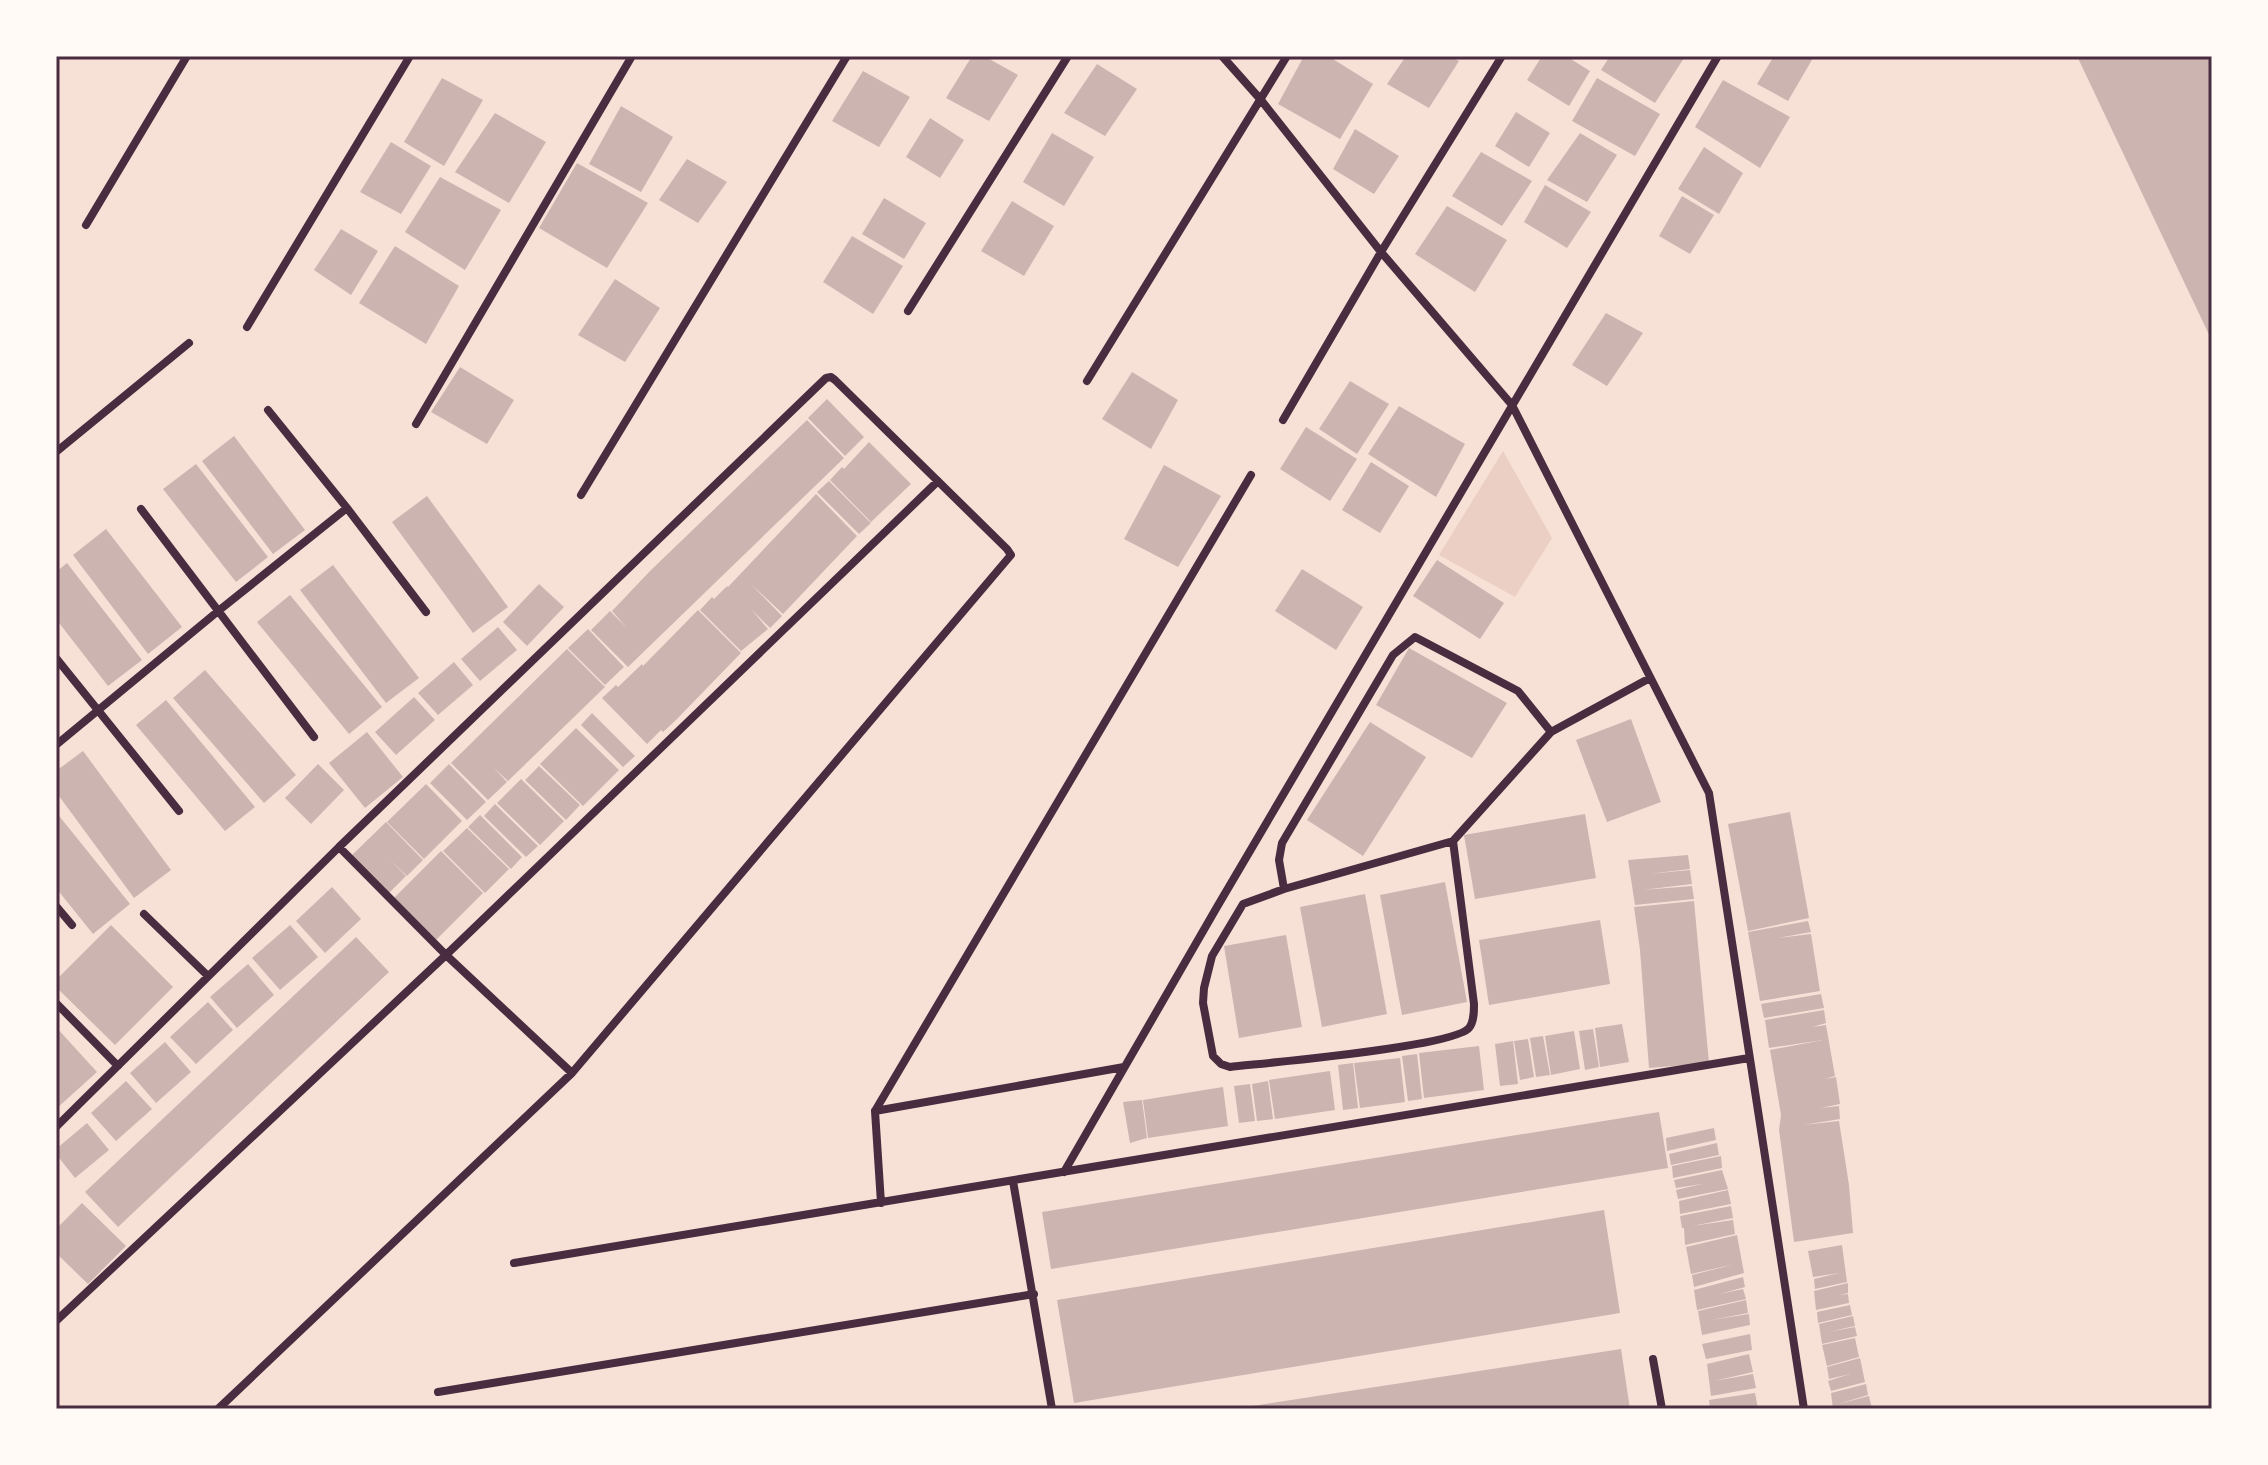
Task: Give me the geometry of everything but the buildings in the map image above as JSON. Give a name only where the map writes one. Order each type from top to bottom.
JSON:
[{"type":"street","points":[[86,225],[187,56]]},
{"type":"street","points":[[247,327],[410,56]]},
{"type":"street","points":[[416,424],[632,56]]},
{"type":"street","points":[[581,495],[847,56]]},
{"type":"street","points":[[908,311],[1068,56]]},
{"type":"street","points":[[1222,56],[1261,100],[1381,252],[1512,405],[1709,793],[1804,1409]]},
{"type":"street","points":[[1087,381],[1287,56]]},
{"type":"street","points":[[1283,420],[1381,252],[1502,56]]},
{"type":"street","points":[[1064,1172],[1718,56]]},
{"type":"street","points":[[56,452],[189,343]]},
{"type":"street","points":[[56,1127],[339,847],[826,378],[835,380],[1011,555],[572,1073],[218,1409]]},
{"type":"street","points":[[268,410],[426,612]]},
{"type":"street","points":[[881,1203],[875,1111],[1251,475]]},
{"type":"street","points":[[56,1321],[446,955],[938,481]]},
{"type":"street","points":[[56,745],[347,508]]},
{"type":"street","points":[[141,509],[314,737]]},
{"type":"street","points":[[1284,889],[1279,860],[1282,843],[1393,655],[1415,637],[1518,691],[1551,732]]},
{"type":"street","points":[[56,658],[179,811]]},
{"type":"street","points":[[1453,841],[1474,1004],[1473,1019],[1468,1029],[1454,1037],[1230,1067],[1213,1056],[1203,1003],[1207,973],[1212,956],[1243,904],[1284,889],[1453,841],[1551,732],[1650,678]]},
{"type":"street","points":[[339,847],[446,955],[572,1073]]},
{"type":"street","points":[[56,906],[72,925]]},
{"type":"street","points":[[144,914],[208,976]]},
{"type":"street","points":[[56,1003],[118,1066]]},
{"type":"street","points":[[514,1263],[1749,1058]]},
{"type":"street","points":[[875,1111],[1124,1067]]},
{"type":"street","points":[[1013,1181],[1052,1409]]},
{"type":"street","points":[[438,1392],[1034,1294]]},
{"type":"street","points":[[1653,1359],[1662,1409]]},
{"type":"shaded area","points":[[1503,451],[1552,538],[1515,597],[1439,555]]}]
